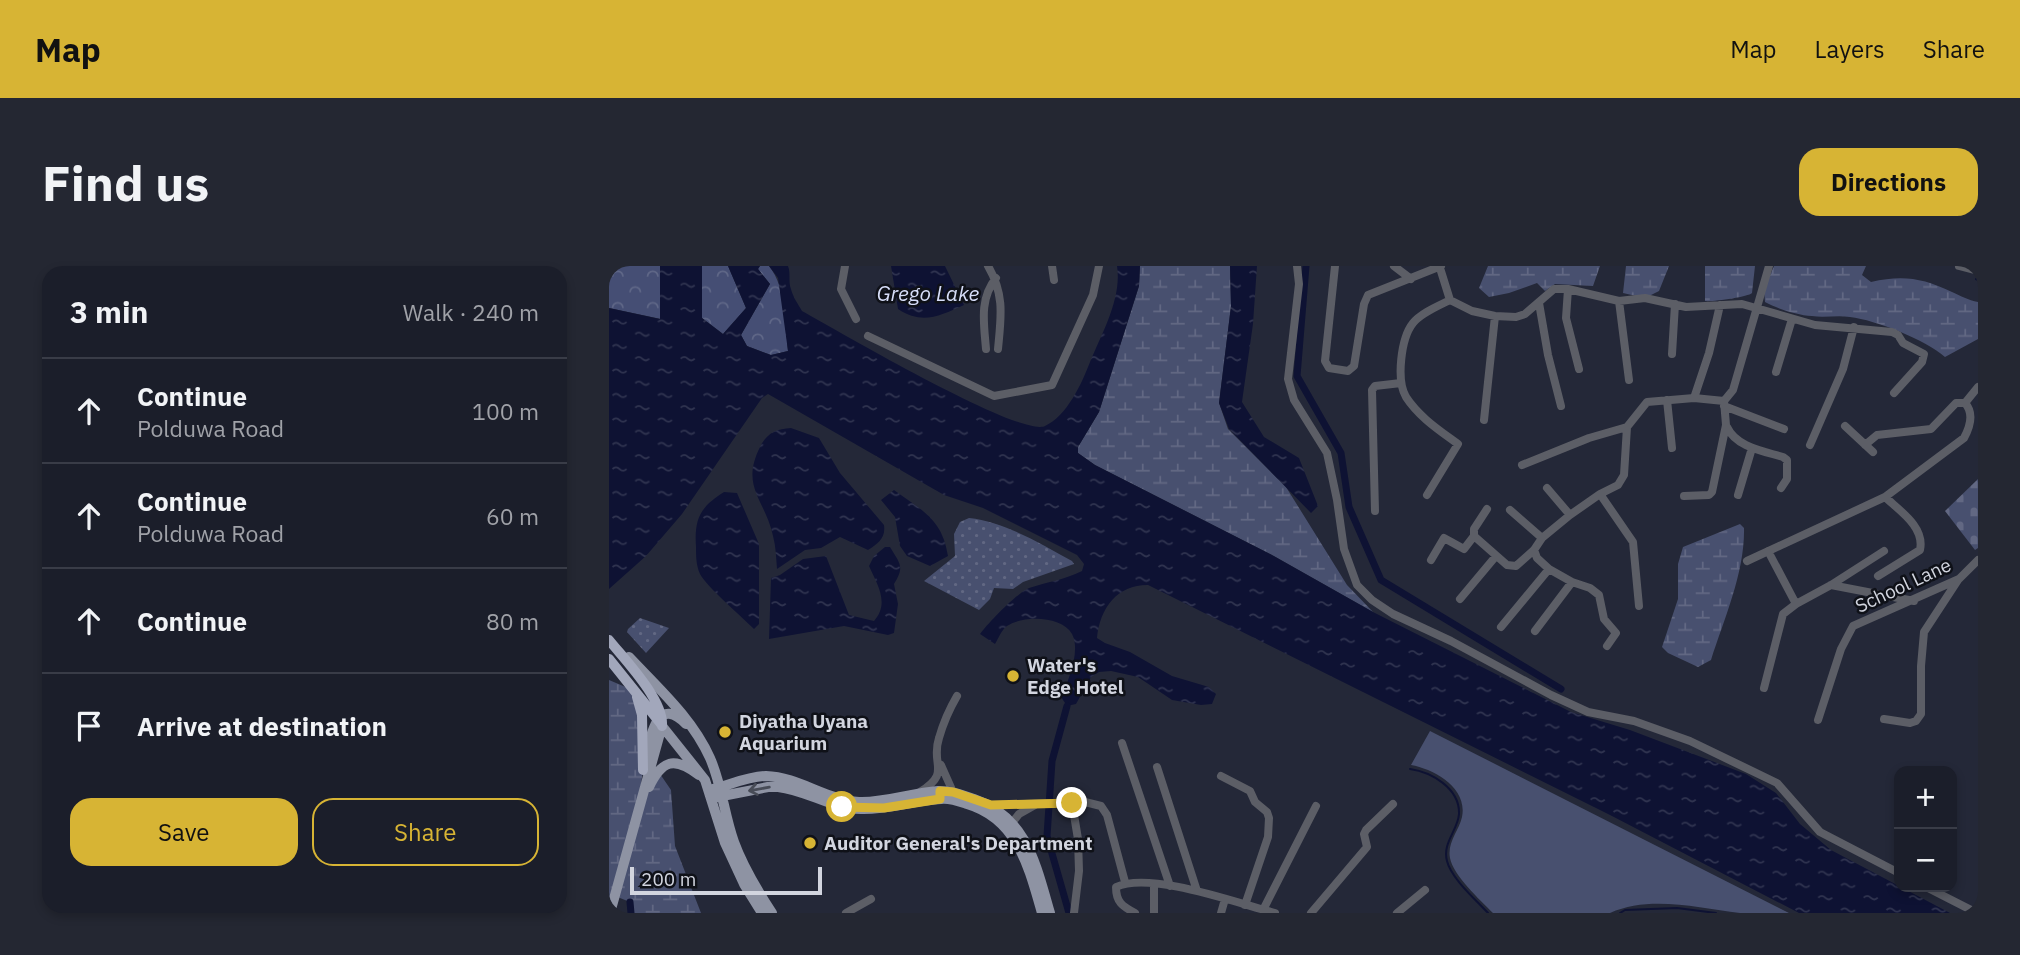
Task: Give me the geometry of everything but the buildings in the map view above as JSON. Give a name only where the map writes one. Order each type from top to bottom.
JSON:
[{"type":"highway","points":[[609,638],[653,697],[661,720]]},
{"type":"highway","points":[[609,659],[661,720]]},
{"type":"highway","points":[[635,691],[642,715],[643,770]]},
{"type":"main road","points":[[609,638],[681,712],[705,748],[725,843],[744,884],[762,913]]},
{"type":"main road","points":[[638,809],[652,728],[661,720],[675,716],[683,721],[705,748]]},
{"type":"main road","points":[[661,720],[714,791],[751,880],[772,913]]},
{"type":"main road","points":[[610,913],[661,720]]},
{"type":"main road","points":[[638,809],[655,776],[664,765],[673,763],[683,765],[714,791],[778,787],[860,810],[953,792],[991,805],[1008,822],[1043,906],[1050,913]]},
{"type":"main road","points":[[896,802],[918,794],[940,795],[976,806],[1008,822]]},
{"type":"street","points":[[845,266],[841,289],[856,319]]},
{"type":"street","points":[[988,266],[996,278],[1002,311],[998,349]]},
{"type":"street","points":[[1052,266],[1053,280]]},
{"type":"street","points":[[868,336],[994,396],[1052,385],[1093,295],[1099,266]]},
{"type":"street","points":[[1297,266],[1299,284],[1289,379],[1294,400],[1327,453],[1344,549],[1357,585],[1372,600],[1393,614],[1451,641],[1551,695],[1588,712],[1634,721],[1690,741],[1777,783],[1820,832],[1894,870]]},
{"type":"street","points":[[1335,266],[1325,361],[1329,368],[1348,371],[1354,366],[1364,304],[1368,295],[1440,267],[1450,300],[1472,311],[1495,316],[1516,317],[1539,303],[1554,289],[1568,289],[1619,300],[1645,298],[1686,307],[1742,303],[1815,325],[1892,332],[1898,335],[1903,343],[1924,354],[1922,362],[1894,393]]},
{"type":"street","points":[[1394,266],[1411,279]]},
{"type":"street","points":[[1769,266],[1733,390],[1724,404],[1726,425],[1731,437],[1752,448],[1787,460],[1787,479],[1781,488]]},
{"type":"street","points":[[1959,266],[1978,271]]},
{"type":"street","points":[[986,349],[983,305],[989,286],[996,278]]},
{"type":"street","points":[[1568,289],[1566,318],[1580,369]]},
{"type":"street","points":[[1427,495],[1458,444],[1421,417],[1405,395],[1401,383],[1403,346],[1412,323],[1450,300]]},
{"type":"street","points":[[1619,300],[1629,380]]},
{"type":"street","points":[[1539,303],[1548,355],[1562,406]]},
{"type":"street","points":[[1672,354],[1675,304]]},
{"type":"street","points":[[1694,398],[1709,353],[1720,305]]},
{"type":"street","points":[[1485,420],[1495,316]]},
{"type":"street","points":[[1776,372],[1792,319]]},
{"type":"street","points":[[1810,445],[1843,369],[1854,327]]},
{"type":"street","points":[[1375,511],[1372,390],[1375,386],[1401,383]]},
{"type":"street","points":[[1965,403],[1978,387]]},
{"type":"street","points":[[1474,536],[1511,567],[1516,566],[1534,551],[1542,538],[1570,515],[1618,485],[1624,475],[1627,427],[1647,402],[1694,398],[1724,404],[1784,429]]},
{"type":"street","points":[[1667,400],[1672,448]]},
{"type":"street","points":[[1865,445],[1877,435],[1926,431],[1956,403],[1965,403]]},
{"type":"street","points":[[1747,561],[1885,497],[1964,438],[1970,417],[1965,403]]},
{"type":"street","points":[[1684,496],[1709,495],[1712,492],[1726,425]]},
{"type":"street","points":[[1845,426],[1873,452]]},
{"type":"street","points":[[1522,465],[1589,438],[1627,427]]},
{"type":"street","points":[[1738,495],[1752,448]]},
{"type":"street","points":[[1547,488],[1570,515]]},
{"type":"street","points":[[1600,494],[1633,542],[1639,606]]},
{"type":"street","points":[[1878,576],[1920,550],[1923,540],[1906,516],[1885,497]]},
{"type":"street","points":[[1431,560],[1444,538],[1464,549],[1474,536],[1474,529],[1487,509]]},
{"type":"street","points":[[1510,510],[1542,538]]},
{"type":"street","points":[[1534,551],[1537,558],[1549,569],[1599,594],[1604,619],[1616,633],[1607,646]]},
{"type":"street","points":[[1768,551],[1796,604]]},
{"type":"street","points":[[1764,688],[1783,614],[1884,551]]},
{"type":"street","points":[[1460,599],[1496,556]]},
{"type":"street","name":"School Lane","points":[[1818,720],[1841,649],[1853,626],[1959,579],[1978,560]]},
{"type":"street","points":[[1501,627],[1549,569]]},
{"type":"street","points":[[1884,719],[1910,723],[1921,715],[1924,632],[1959,579]]},
{"type":"street","points":[[1535,631],[1572,582]]},
{"type":"street","points":[[1831,585],[1914,601]]},
{"type":"street","points":[[940,795],[938,740],[957,696]]},
{"type":"street","points":[[1122,743],[1170,886]]},
{"type":"street","points":[[937,755],[953,792]]},
{"type":"street","points":[[1157,767],[1197,891]]},
{"type":"street","points":[[918,794],[933,784],[939,772]]},
{"type":"street","points":[[1221,776],[1250,791],[1256,804],[1269,818],[1268,837],[1248,908]]},
{"type":"street","points":[[1008,822],[1041,802]]},
{"type":"street","points":[[991,805],[1086,802],[1101,806],[1107,815],[1117,847],[1125,883]]},
{"type":"street","points":[[1072,803],[1078,839],[1079,871],[1074,913]]},
{"type":"street","points":[[1311,913],[1367,847],[1364,834],[1366,830],[1393,804]]},
{"type":"street","points":[[1263,910],[1316,806]]},
{"type":"street","points":[[1135,913],[1121,905],[1116,898],[1116,887],[1125,883],[1170,886],[1275,913]]},
{"type":"street","points":[[1154,884],[1154,913]]},
{"type":"street","points":[[1397,913],[1425,890]]},
{"type":"street","points":[[1936,892],[1977,913]]},
{"type":"street","points":[[846,913],[871,899]]},
{"type":"street","points":[[1221,913],[1225,899]]},
{"type":"green space","points":[[609,266],[660,266],[661,319],[609,308]]},
{"type":"green space","points":[[702,266],[728,266],[746,308],[723,334],[702,318]]},
{"type":"green space","points":[[760,266],[769,266],[775,275],[784,307],[788,351],[771,355],[747,346],[741,335],[770,284],[758,269]]},
{"type":"green space","points":[[1140,266],[1230,266],[1231,306],[1219,403],[1228,429],[1286,487],[1347,585],[1373,612],[1272,555],[1095,465],[1078,453],[1078,447],[1099,412],[1139,286]]},
{"type":"green space","points":[[1488,266],[1600,266],[1593,286],[1555,284],[1545,291],[1537,283],[1489,297],[1479,288]]},
{"type":"green space","points":[[1626,266],[1669,266],[1659,291],[1645,298],[1623,293]]},
{"type":"green space","points":[[1705,266],[1755,266],[1752,293],[1730,299],[1705,301]]},
{"type":"green space","points":[[1774,266],[1866,266],[1862,275],[1871,282],[1903,278],[1931,284],[1978,302],[1978,339],[1945,357],[1913,338],[1873,322],[1845,316],[1806,315],[1782,309],[1765,302],[1764,289]]},
{"type":"green space","points":[[1978,479],[1978,548],[1975,550],[1945,511]]},
{"type":"green space","points":[[969,518],[996,524],[1022,535],[1074,564],[1023,582],[1013,589],[994,588],[990,599],[979,610],[924,581],[955,556],[954,534],[960,522]]},
{"type":"green space","points":[[1740,524],[1744,528],[1743,545],[1733,595],[1711,660],[1698,667],[1668,653],[1662,647],[1678,599],[1678,564],[1683,547]]},
{"type":"green space","points":[[640,618],[669,628],[646,653],[627,632]]},
{"type":"green space","points":[[609,680],[635,691],[643,770],[638,806],[658,771],[671,790],[675,846],[701,913],[631,913],[630,902],[615,896],[609,913]]},
{"type":"green space","points":[[1430,731],[1789,913],[1740,913],[1658,904],[1625,908],[1610,913],[1493,913],[1461,879],[1450,858],[1450,847],[1462,817],[1460,797],[1455,789],[1439,776],[1411,765]]},
{"type":"water","points":[[660,266],[702,266],[702,318],[723,334],[746,308],[728,266],[760,266],[758,269],[770,284],[741,335],[747,346],[771,355],[788,351],[778,278],[769,266],[788,266],[790,286],[802,311],[966,400],[1001,416],[1029,425],[1045,426],[1067,407],[1083,379],[1114,303],[1117,266],[1140,266],[1139,286],[1099,412],[1078,447],[1078,453],[1095,465],[1272,555],[1373,612],[1571,712],[1630,730],[1746,774],[1776,793],[1800,824],[1831,850],[1894,883],[1894,892],[1910,892],[1950,913],[1799,913],[1610,815],[1148,585],[1127,589],[1112,600],[1102,617],[1097,638],[1130,652],[1172,676],[1209,687],[1216,694],[1212,704],[1172,700],[1138,677],[1111,671],[1099,672],[1091,677],[1076,704],[1067,706],[1061,697],[1075,649],[1072,634],[1067,628],[1051,621],[1032,619],[1007,626],[995,644],[980,634],[1003,608],[1024,591],[1082,571],[1084,564],[1077,555],[983,508],[944,495],[768,394],[762,398],[682,514],[646,556],[609,589],[609,308],[660,319]]},
{"type":"water","name":"Grego Lake","points":[[891,266],[945,266],[964,305],[931,317],[907,314],[898,309]]},
{"type":"water","points":[[1230,266],[1257,266],[1253,324],[1242,402],[1264,437],[1299,458],[1318,506],[1311,513],[1229,429],[1219,403],[1231,306]]},
{"type":"water","points":[[791,428],[819,438],[840,473],[884,525],[882,537],[872,548],[868,550],[840,537],[821,548],[805,550],[777,569],[773,536],[756,493],[752,473],[754,461],[766,438],[776,431]]},
{"type":"water","points":[[894,490],[936,524],[948,556],[930,566],[907,556],[900,546],[895,517],[881,500]]},
{"type":"water","points":[[724,492],[737,493],[759,544],[759,624],[754,629],[709,586],[698,567],[696,529],[700,515],[709,503]]},
{"type":"water","points":[[885,547],[890,547],[900,565],[894,584],[898,604],[894,633],[888,635],[844,626],[769,639],[771,578],[803,559],[826,556],[849,615],[874,621],[879,614],[882,600],[869,566],[874,556]]},
{"type":"waterway","points":[[1306,266],[1297,376],[1341,453],[1349,507],[1381,580],[1561,689]]},
{"type":"waterway","points":[[1067,706],[1052,761],[1047,836],[1069,913]]},
{"type":"waterway","points":[[1410,769],[1435,778],[1455,796],[1459,814],[1448,842],[1447,861],[1459,881],[1488,913]]},
{"type":"waterway","points":[[630,902],[631,913]]},
{"type":"waterway","points":[[1620,913],[1625,910],[1677,908],[1716,913]]},
{"type":"place","name":"Water's Edge Hotel","points":[[1013,676]]},
{"type":"place","name":"Diyatha Uyana Aquarium","points":[[725,732]]},
{"type":"place","name":"Auditor General's Department","points":[[810,843]]},
{"type":"route","points":[[842,807],[860,810],[940,799],[940,791],[953,792],[991,805],[1072,803]]}]
